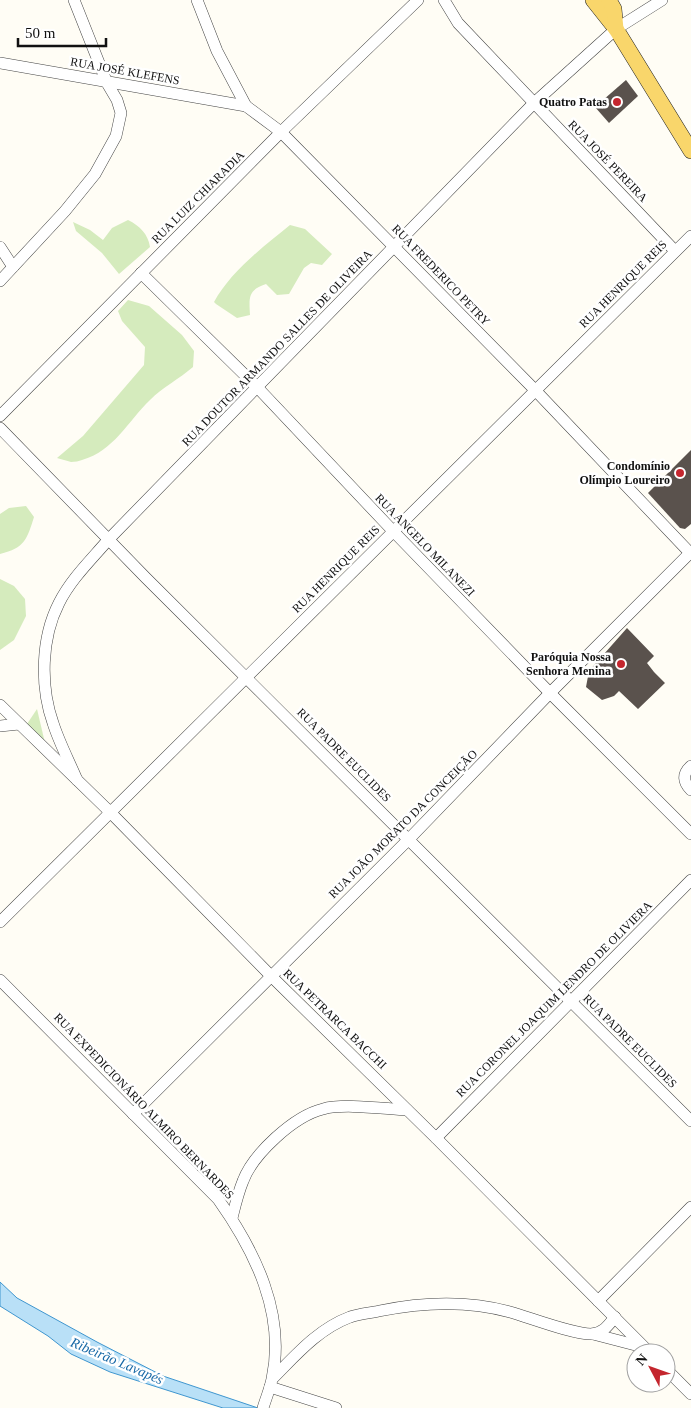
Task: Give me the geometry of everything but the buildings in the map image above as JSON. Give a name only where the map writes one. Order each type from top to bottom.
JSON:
[{"type":"main road","points":[[593,0],[616,29],[691,151]]},
{"type":"main road","points":[[609,0],[614,9],[616,29]]},
{"type":"street","points":[[0,281],[65,211],[95,174],[116,136],[121,113],[117,100],[107,83],[74,0]]},
{"type":"street","name":"RUA FREDERICO PETRY","points":[[197,0],[217,51],[246,106],[281,132],[691,553]]},
{"type":"street","name":"RUA LUIZ CHIARADIA","points":[[0,416],[281,132],[418,0]]},
{"type":"street","name":"RUA JOSÉ PEREIRA","points":[[444,0],[458,23],[675,251]]},
{"type":"street","name":"RUA DOUTOR ARMANDO SALLES DE OLIVEIRA","points":[[77,780],[52,723],[46,697],[44,667],[48,635],[59,604],[79,573],[108,540],[534,103],[616,29],[662,0]]},
{"type":"street","name":"RUA JOSÉ KLEFENS","points":[[0,63],[246,106]]},
{"type":"street","name":"RUA HENRIQUE REIS","points":[[0,922],[691,236]]},
{"type":"street","points":[[0,247],[13,267]]},
{"type":"street","name":"RUA ANGELO MILANEZI","points":[[141,273],[257,387],[550,693],[691,834]]},
{"type":"street","name":"RUA PADRE EUCLIDES","points":[[0,428],[108,540],[691,1121]]},
{"type":"street","name":"RUA JOÃO MORATO DA CONCEIÇÃO","points":[[133,1114],[409,839],[550,693],[691,553]]},
{"type":"street","name":"RUA PETRARCA BACCHI","points":[[0,705],[110,812],[640,1343]]},
{"type":"street","points":[[0,726],[19,724]]},
{"type":"street","points":[[691,766],[685,773],[684,779],[691,790]]},
{"type":"street","name":"RUA CORONEL JOAQUIM LENDRO DE OLIVIERA","points":[[436,1138],[691,880]]},
{"type":"street","name":"RUA EXPEDICIONÁRIO ALMIRO BERNARDES","points":[[0,980],[218,1199],[232,1218],[258,1266],[268,1294],[276,1332],[271,1382]]},
{"type":"street","points":[[232,1218],[243,1180],[259,1155],[296,1121],[323,1108],[348,1107],[408,1110]]},
{"type":"street","points":[[598,1301],[691,1207]]},
{"type":"street","points":[[264,1405],[271,1382],[304,1347],[326,1328],[350,1317],[401,1307],[433,1303],[469,1304],[504,1310],[573,1331],[592,1334],[626,1344]]},
{"type":"street","points":[[592,1334],[604,1330],[615,1317]]},
{"type":"street","points":[[676,1378],[689,1390]]},
{"type":"street","points":[[271,1382],[336,1408]]},
{"type":"green space","points":[[128,220],[143,231],[150,247],[119,274],[102,253],[76,231],[73,222],[90,230],[103,240],[112,228]]},
{"type":"green space","points":[[290,225],[305,229],[332,254],[322,265],[311,263],[304,268],[289,294],[277,295],[266,284],[260,286],[251,295],[250,315],[237,318],[216,304],[214,302],[221,291],[238,270]]},
{"type":"green space","points":[[128,300],[149,306],[182,335],[194,351],[193,367],[155,395],[112,443],[103,450],[93,456],[75,462],[57,458],[83,436],[144,365],[145,347],[122,321],[118,311]]},
{"type":"green space","points":[[26,506],[34,517],[27,537],[15,549],[0,554],[0,514],[9,508]]},
{"type":"green space","points":[[0,579],[14,586],[25,599],[26,616],[14,640],[0,650]]},
{"type":"green space","points":[[37,709],[45,743],[27,724]]},
{"type":"water","name":"Ribeirão Lavapés","points":[[0,1282],[17,1298],[163,1376],[258,1408],[223,1408],[110,1372],[71,1354],[48,1336],[0,1306]]},
{"type":"place","name":"Quatro Patas","points":[[617,102]]},
{"type":"place","name":"Condomínio Olímpio Loureiro","points":[[680,473]]},
{"type":"place","name":"Paróquia Nossa Senhora Menina","points":[[621,664]]}]
